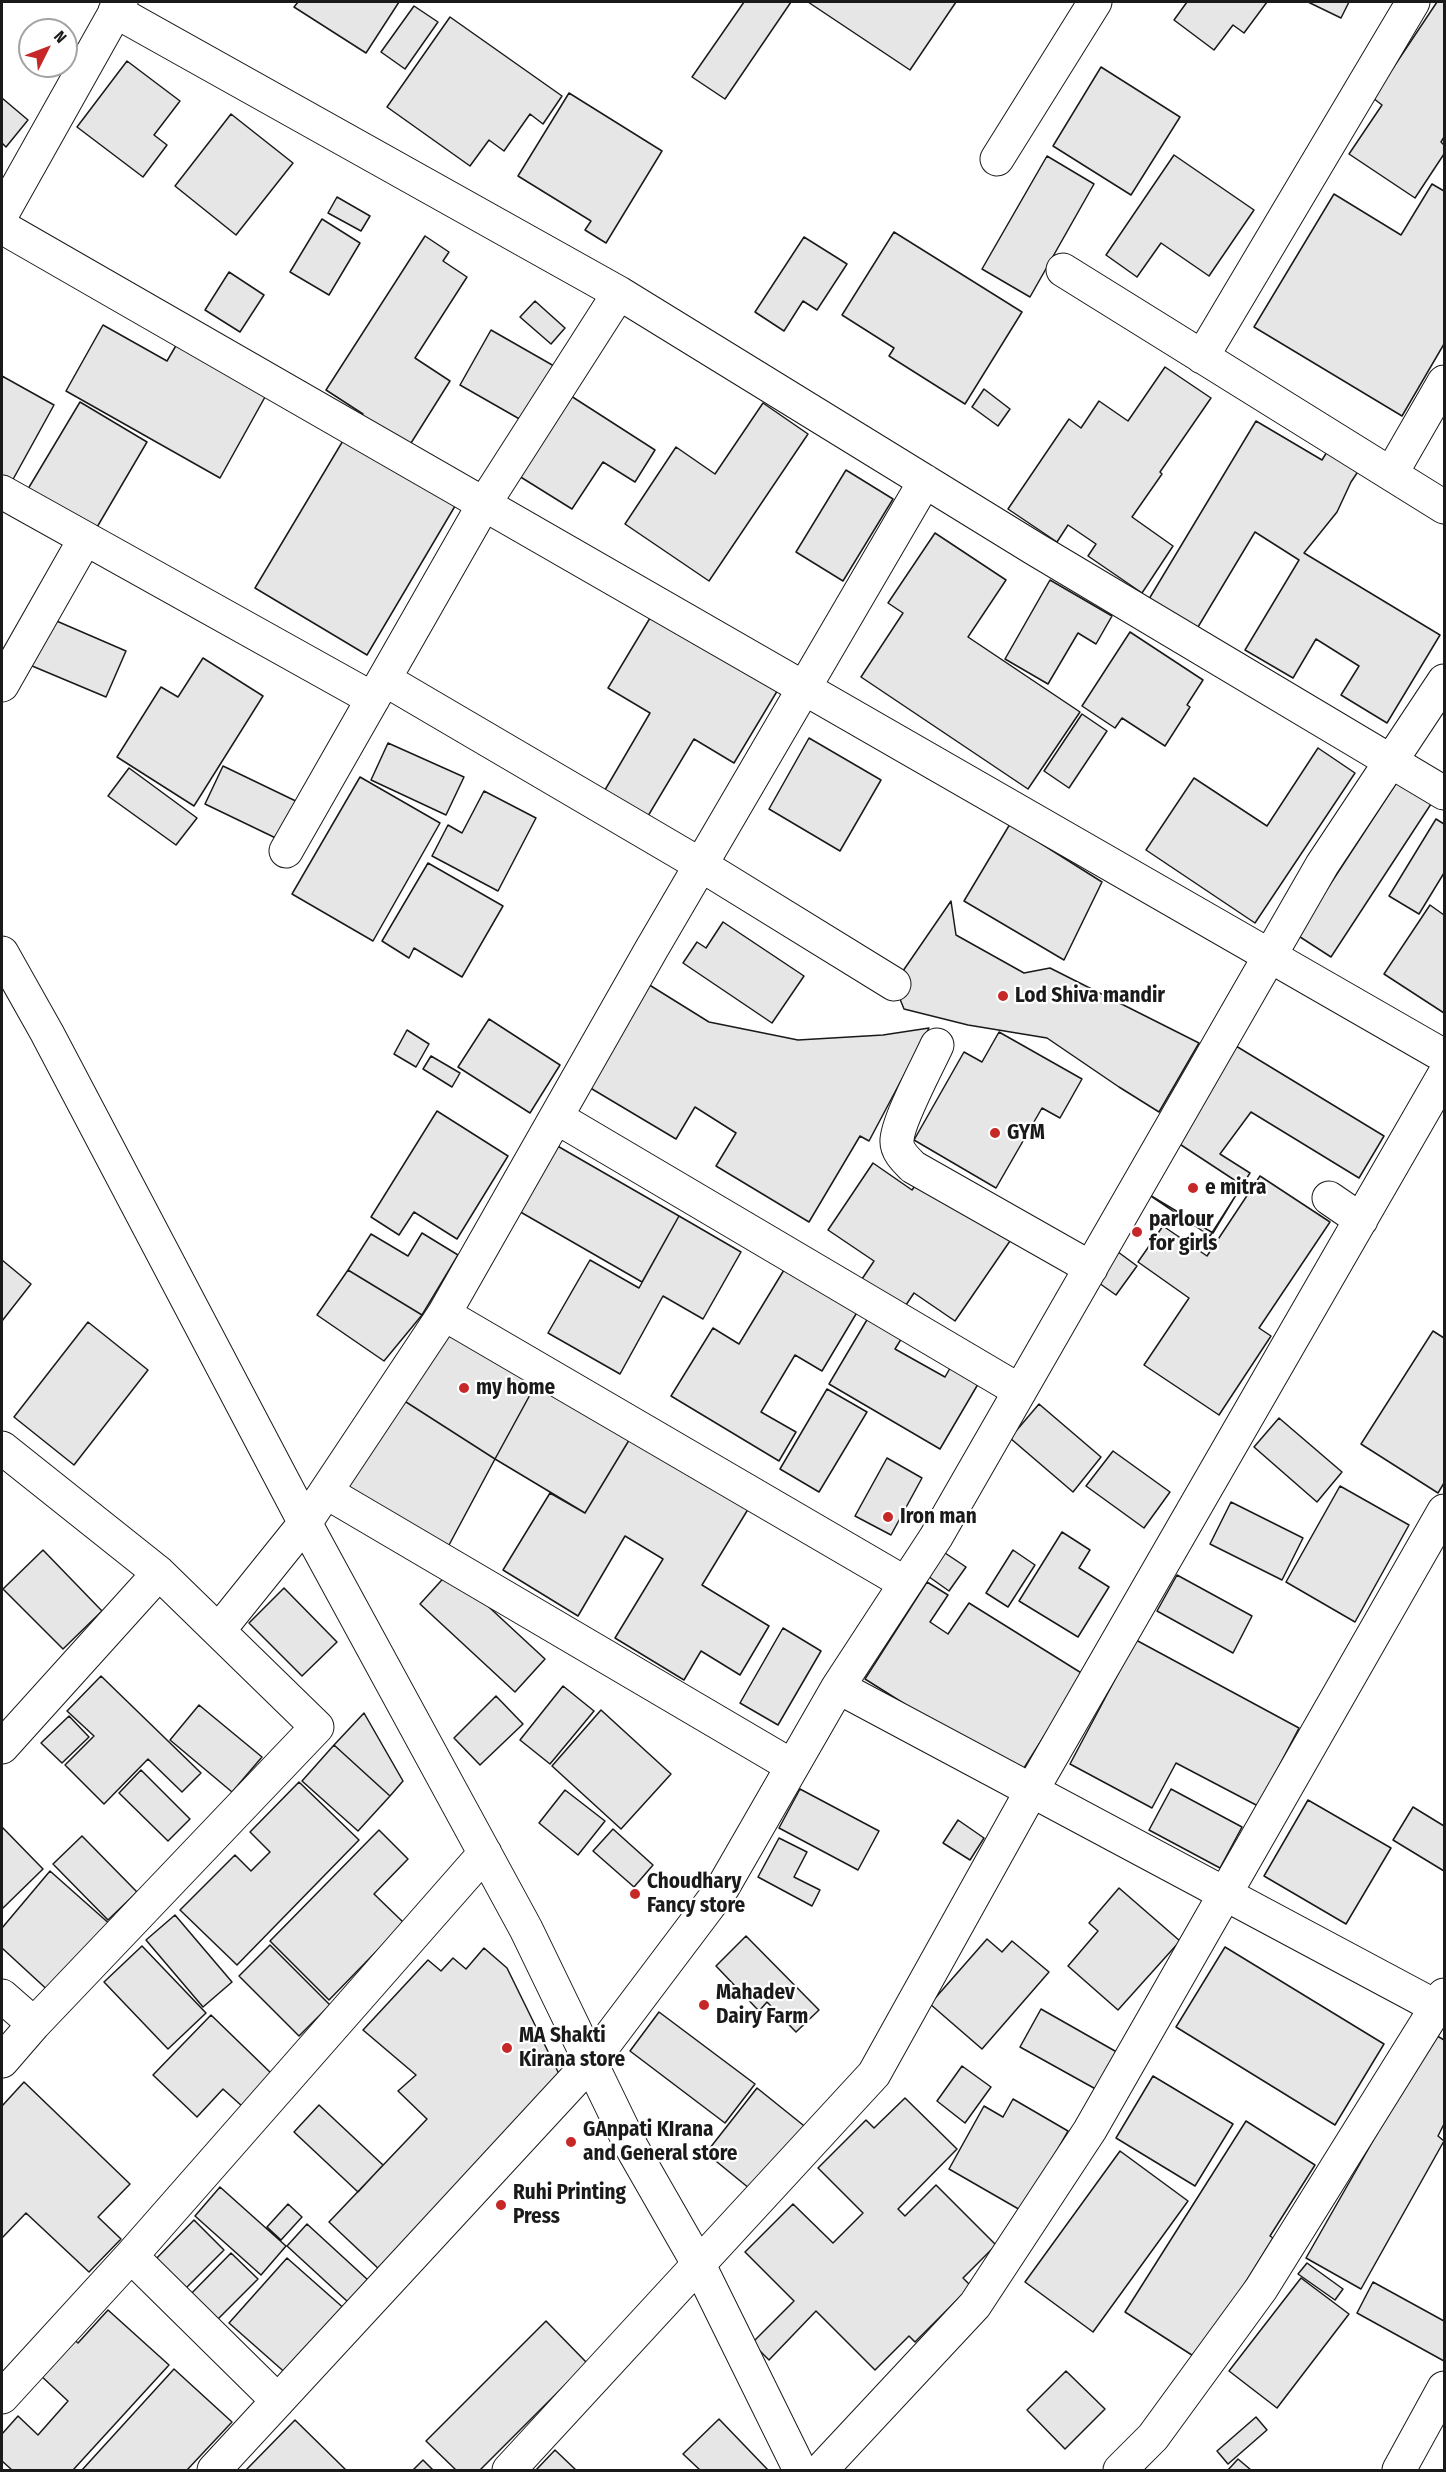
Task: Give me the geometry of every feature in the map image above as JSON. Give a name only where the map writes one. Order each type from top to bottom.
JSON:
[{"type":"street","points":[[997,159],[1095,2]]},
{"type":"street","points":[[1202,357],[1413,2]]},
{"type":"street","points":[[2,214],[118,6],[619,293],[1444,793]]},
{"type":"street","points":[[2,227],[1444,1056]]},
{"type":"street","points":[[1063,270],[1444,507]]},
{"type":"street","points":[[286,851],[484,504],[619,293]]},
{"type":"street","points":[[1391,474],[1444,382]]},
{"type":"street","points":[[219,1630],[305,1523],[444,1314],[701,865],[926,481]]},
{"type":"street","points":[[2,492],[85,539],[379,689],[701,865],[894,984]]},
{"type":"street","points":[[2,685],[85,539]]},
{"type":"street","points":[[214,2470],[591,2062],[723,1887],[838,1687],[936,1537],[1322,865],[1444,681]]},
{"type":"street","points":[[2,953],[47,1033],[305,1523],[526,1929],[632,2148],[699,2265],[800,2470]]},
{"type":"street","points":[[937,1045],[901,1124],[896,1141],[902,1155],[913,1167],[1091,1268]]},
{"type":"street","points":[[509,2470],[874,2074],[1032,1790],[1444,1075]]},
{"type":"street","points":[[556,1117],[1020,1391]]},
{"type":"street","points":[[1329,1198],[1361,1220]]},
{"type":"street","points":[[444,1314],[905,1583]]},
{"type":"street","points":[[2,1448],[159,1574],[318,1727],[34,2024],[2,2061]]},
{"type":"street","points":[[326,1492],[792,1766]]},
{"type":"street","points":[[821,2470],[975,2305],[1090,2130],[1444,1512]]},
{"type":"street","points":[[2,1747],[159,1574]]},
{"type":"street","points":[[838,1687],[1227,1894],[1442,2004],[1261,2289],[1153,2437],[1120,2470]]},
{"type":"street","points":[[2,2397],[131,2256],[485,1853]]},
{"type":"street","points":[[2,1996],[34,2024]]},
{"type":"street","points":[[131,2256],[278,2401]]},
{"type":"street","points":[[1399,2470],[1444,2388]]},
{"type":"building","points":[[298,2],[399,2],[366,53],[294,7]]},
{"type":"building","points":[[744,2],[791,2],[725,99],[692,77]]},
{"type":"building","points":[[808,2],[956,2],[910,70]]},
{"type":"building","points":[[1187,2],[1267,2],[1244,33],[1233,25],[1214,50],[1174,20]]},
{"type":"building","points":[[1308,2],[1349,2],[1341,18]]},
{"type":"building","points":[[1437,2],[1444,2],[1444,137],[1441,142],[1444,145],[1444,154],[1415,198],[1349,154],[1382,105],[1373,98]]},
{"type":"building","points":[[414,6],[438,22],[405,69],[381,52]]},
{"type":"building","points":[[450,17],[562,96],[543,124],[530,114],[504,151],[489,140],[470,166],[387,107]]},
{"type":"building","points":[[127,61],[180,101],[154,135],[167,145],[143,177],[77,127]]},
{"type":"building","points":[[1101,67],[1180,117],[1131,195],[1053,146]]},
{"type":"building","points":[[569,93],[662,151],[606,243],[585,230],[591,221],[518,176]]},
{"type":"building","points":[[2,98],[28,120],[6,147],[2,143]]},
{"type":"building","points":[[231,114],[293,163],[236,235],[175,186]]},
{"type":"building","points":[[1174,155],[1254,210],[1209,276],[1161,243],[1137,277],[1106,255]]},
{"type":"building","points":[[1047,156],[1094,184],[1030,297],[982,269]]},
{"type":"building","points":[[1432,184],[1444,191],[1444,344],[1402,416],[1254,327],[1334,194],[1401,235]]},
{"type":"building","points":[[337,197],[370,216],[361,231],[328,213]]},
{"type":"building","points":[[322,219],[360,243],[329,295],[290,272]]},
{"type":"building","points":[[894,232],[1022,312],[965,404],[889,356],[894,348],[842,315]]},
{"type":"building","points":[[425,236],[449,252],[443,261],[467,277],[415,358],[450,381],[406,451],[359,421],[363,414],[326,390]]},
{"type":"building","points":[[804,237],[847,264],[817,310],[803,301],[784,331],[755,312]]},
{"type":"building","points":[[229,272],[264,295],[240,332],[205,310]]},
{"type":"building","points":[[535,301],[565,328],[551,344],[520,317]]},
{"type":"building","points":[[103,325],[167,361],[181,337],[270,388],[220,478],[66,391]]},
{"type":"building","points":[[491,330],[554,366],[523,421],[460,385]]},
{"type":"building","points":[[1165,367],[1211,398],[1132,517],[1173,546],[1142,593],[1088,556],[1096,544],[1068,525],[1057,542],[1008,509],[1069,419],[1081,428],[1099,401],[1128,421]]},
{"type":"building","points":[[2,376],[54,405],[11,483],[2,478]]},
{"type":"building","points":[[984,389],[1010,409],[998,426],[972,407]]},
{"type":"building","points":[[571,396],[655,450],[635,482],[603,462],[572,509],[519,476]]},
{"type":"building","points":[[80,402],[147,442],[93,534],[25,494]]},
{"type":"building","points":[[763,403],[808,434],[709,581],[625,524],[676,447],[715,474]]},
{"type":"building","points":[[1256,421],[1322,460],[1330,447],[1361,467],[1337,512],[1304,553],[1440,635],[1387,723],[1341,695],[1359,666],[1316,639],[1293,678],[1245,650],[1299,560],[1255,532],[1195,632],[1146,604]]},
{"type":"building","points":[[347,434],[458,501],[367,655],[255,588]]},
{"type":"building","points":[[846,470],[893,499],[843,581],[796,552]]},
{"type":"building","points":[[935,533],[1006,580],[968,637],[1080,712],[1028,789],[861,677],[903,613],[888,603]]},
{"type":"building","points":[[1050,580],[1112,616],[1096,644],[1078,633],[1048,684],[1005,659]]},
{"type":"building","points":[[653,613],[779,688],[734,763],[694,739],[645,821],[602,795],[650,713],[608,688]]},
{"type":"building","points":[[45,616],[126,651],[106,697],[25,663]]},
{"type":"building","points":[[1130,632],[1203,680],[1187,705],[1190,707],[1165,746],[1122,718],[1115,728],[1082,706]]},
{"type":"building","points":[[203,658],[263,696],[194,806],[117,757],[161,687],[178,697]]},
{"type":"building","points":[[1082,714],[1107,731],[1069,788],[1044,771]]},
{"type":"building","points":[[809,738],[881,780],[840,851],[769,809]]},
{"type":"building","points":[[388,743],[464,777],[446,815],[371,780]]},
{"type":"building","points":[[1318,748],[1355,773],[1255,923],[1146,850],[1194,778],[1267,826]]},
{"type":"building","points":[[223,766],[302,804],[284,842],[205,804]]},
{"type":"building","points":[[129,768],[197,818],[176,845],[108,796]]},
{"type":"building","points":[[360,777],[440,823],[373,941],[292,894]]},
{"type":"building","points":[[1397,782],[1431,804],[1331,957],[1297,935]]},
{"type":"building","points":[[484,791],[536,818],[498,891],[432,856],[448,825],[462,833]]},
{"type":"building","points":[[1436,819],[1444,824],[1444,873],[1419,914],[1389,896]]},
{"type":"building","points":[[1010,824],[1102,882],[1064,960],[964,901]]},
{"type":"building","points":[[428,863],[503,906],[462,977],[414,948],[409,958],[382,941]]},
{"type":"building","name":"Lod Shiva mandir","points":[[951,901],[956,935],[1024,973],[1050,968],[1199,1043],[1159,1112],[1047,1038],[968,1025],[904,1009],[894,984]]},
{"type":"building","points":[[1430,905],[1444,915],[1444,1013],[1384,974]]},
{"type":"building","points":[[723,922],[804,976],[772,1023],[683,963],[697,942],[706,948]]},
{"type":"building","points":[[643,981],[709,1022],[798,1040],[883,1035],[929,1028],[869,1141],[860,1136],[809,1222],[716,1166],[736,1133],[695,1107],[676,1139],[582,1083]]},
{"type":"building","points":[[489,1019],[560,1065],[530,1113],[458,1067]]},
{"type":"building","points":[[407,1030],[429,1044],[416,1067],[394,1054]]},
{"type":"building","points":[[999,1032],[1082,1079],[1060,1118],[1042,1108],[996,1188],[914,1140],[964,1052],[982,1062]]},
{"type":"building","points":[[1236,1046],[1384,1136],[1359,1178],[1251,1112],[1220,1154],[1250,1173],[1210,1236],[1143,1191]]},
{"type":"building","points":[[431,1056],[460,1073],[452,1087],[423,1069]]},
{"type":"building","points":[[437,1111],[508,1156],[457,1239],[414,1212],[399,1235],[371,1217]]},
{"type":"building","name":"e mitra","points":[[1175,1141],[1242,1185],[1213,1233],[1143,1191]]},
{"type":"building","points":[[554,1144],[679,1216],[642,1282],[517,1210]]},
{"type":"building","points":[[873,1163],[912,1190],[920,1179],[1010,1241],[955,1321],[914,1293],[904,1308],[862,1279],[874,1261],[828,1230]]},
{"type":"building","points":[[1260,1176],[1330,1222],[1259,1328],[1271,1336],[1219,1415],[1144,1365],[1189,1298],[1138,1262],[1163,1226],[1207,1256]]},
{"type":"building","points":[[679,1216],[741,1252],[703,1319],[663,1296],[620,1374],[548,1333],[590,1260],[639,1288]]},
{"type":"building","points":[[422,1233],[458,1255],[422,1315],[348,1270],[371,1234],[408,1256]]},
{"type":"building","points":[[1110,1246],[1137,1266],[1116,1295],[1089,1276]]},
{"type":"building","points":[[2,1260],[31,1284],[2,1321]]},
{"type":"building","points":[[787,1265],[859,1309],[822,1371],[795,1355],[761,1412],[796,1432],[779,1461],[671,1396],[713,1328],[739,1344]]},
{"type":"building","points":[[348,1270],[422,1315],[384,1361],[317,1315]]},
{"type":"building","points":[[871,1313],[905,1333],[895,1349],[945,1377],[953,1363],[981,1379],[940,1449],[829,1384]]},
{"type":"building","name":"my home","points":[[444,1314],[543,1371],[495,1459],[392,1393]]},
{"type":"building","points":[[88,1322],[148,1370],[74,1465],[14,1417]]},
{"type":"building","points":[[1433,1331],[1444,1338],[1444,1483],[1438,1493],[1361,1444]]},
{"type":"building","points":[[543,1371],[634,1432],[585,1513],[495,1459]]},
{"type":"building","points":[[827,1389],[867,1412],[819,1492],[780,1469]]},
{"type":"building","points":[[392,1393],[495,1459],[441,1560],[326,1492]]},
{"type":"building","points":[[1039,1404],[1101,1457],[1073,1492],[1010,1438]]},
{"type":"building","points":[[1279,1418],[1342,1472],[1317,1502],[1254,1447]]},
{"type":"building","points":[[634,1432],[750,1506],[702,1585],[769,1626],[740,1675],[701,1651],[684,1680],[615,1638],[663,1559],[625,1536],[578,1616],[503,1570],[550,1493],[585,1513]]},
{"type":"building","points":[[1113,1451],[1170,1492],[1144,1528],[1086,1486]]},
{"type":"building","points":[[887,1458],[922,1478],[891,1535],[855,1516]]},
{"type":"building","points":[[1340,1486],[1409,1525],[1355,1622],[1286,1582]]},
{"type":"building","points":[[1231,1502],[1303,1538],[1282,1580],[1210,1544]]},
{"type":"building","points":[[1062,1532],[1090,1550],[1079,1568],[1109,1587],[1078,1637],[1019,1601]]},
{"type":"building","points":[[43,1550],[102,1611],[63,1649],[3,1589]]},
{"type":"building","points":[[1013,1550],[1035,1565],[1008,1607],[986,1593]]},
{"type":"building","points":[[942,1551],[966,1567],[949,1591],[925,1574]]},
{"type":"building","points":[[450,1571],[545,1659],[515,1692],[420,1604]]},
{"type":"building","points":[[1177,1575],[1252,1616],[1233,1653],[1157,1611]]},
{"type":"building","points":[[927,1582],[948,1595],[930,1622],[948,1634],[969,1603],[1083,1674],[1019,1776],[865,1679]]},
{"type":"building","points":[[284,1588],[337,1642],[302,1676],[249,1623]]},
{"type":"building","points":[[783,1628],[821,1651],[778,1725],[740,1703]]},
{"type":"building","points":[[1136,1640],[1299,1728],[1258,1806],[1176,1763],[1152,1808],[1070,1764]]},
{"type":"building","points":[[101,1676],[201,1773],[182,1792],[148,1759],[104,1804],[65,1765],[94,1736],[67,1711]]},
{"type":"building","points":[[563,1686],[594,1711],[550,1764],[520,1740]]},
{"type":"building","points":[[496,1696],[523,1724],[480,1765],[454,1738]]},
{"type":"building","points":[[199,1705],[262,1757],[232,1792],[170,1740]]},
{"type":"building","points":[[601,1710],[671,1774],[621,1829],[552,1766]]},
{"type":"building","points":[[364,1713],[403,1781],[390,1796],[334,1745]]},
{"type":"building","points":[[69,1716],[89,1737],[62,1763],[41,1743]]},
{"type":"building","points":[[334,1745],[390,1796],[358,1831],[302,1781]]},
{"type":"building","points":[[141,1770],[190,1819],[168,1841],[119,1793]]},
{"type":"building","points":[[299,1782],[359,1840],[237,1965],[180,1910],[235,1855],[251,1871],[270,1852],[250,1832]]},
{"type":"building","points":[[800,1789],[879,1831],[858,1870],[779,1828]]},
{"type":"building","points":[[1171,1789],[1242,1827],[1220,1868],[1149,1830]]},
{"type":"building","points":[[565,1790],[605,1821],[578,1855],[539,1823]]},
{"type":"building","points":[[1308,1800],[1391,1848],[1346,1924],[1264,1876]]},
{"type":"building","points":[[1413,1807],[1444,1826],[1444,1871],[1393,1840]]},
{"type":"building","points":[[958,1820],[984,1838],[970,1860],[943,1843]]},
{"type":"building","points":[[2,1827],[43,1869],[2,1909]]},
{"type":"building","points":[[613,1829],[653,1865],[634,1887],[593,1851]]},
{"type":"building","points":[[379,1830],[408,1859],[374,1894],[404,1923],[329,2000],[270,1941]]},
{"type":"building","points":[[82,1836],[137,1892],[108,1920],[53,1864]]},
{"type":"building","points":[[779,1838],[807,1852],[794,1877],[820,1890],[812,1906],[758,1877]]},
{"type":"building","points":[[50,1871],[112,1926],[53,1995],[2,1948],[2,1928]]},
{"type":"building","points":[[1119,1888],[1180,1941],[1118,2010],[1068,1966],[1098,1931],[1089,1923]]},
{"type":"building","points":[[175,1915],[232,1982],[203,2007],[146,1940]]},
{"type":"building","points":[[746,1936],[819,2010],[796,2032],[767,2002],[759,2011],[716,1966]]},
{"type":"building","points":[[987,1939],[1002,1952],[1012,1941],[1049,1972],[982,2049],[930,2004]]},
{"type":"building","points":[[270,1945],[330,2005],[299,2036],[239,1976]]},
{"type":"building","points":[[142,1946],[206,2013],[168,2049],[104,1982]]},
{"type":"building","points":[[1225,1947],[1384,2044],[1335,2125],[1176,2027]]},
{"type":"building","points":[[484,1948],[507,1968],[562,2080],[381,2271],[329,2222],[427,2119],[398,2091],[416,2075],[363,2030],[428,1960],[441,1971],[453,1958],[466,1969]]},
{"type":"building","points":[[1041,2009],[1122,2055],[1101,2092],[1020,2047]]},
{"type":"building","points":[[659,2012],[755,2084],[725,2123],[630,2051]]},
{"type":"building","points":[[211,2015],[273,2075],[243,2107],[223,2089],[197,2117],[153,2075]]},
{"type":"building","points":[[1434,2034],[1444,2040],[1444,2124],[1438,2136],[1444,2141],[1361,2289],[1306,2258]]},
{"type":"building","points":[[962,2066],[991,2087],[965,2123],[937,2101]]},
{"type":"building","points":[[1153,2076],[1233,2124],[1195,2186],[1116,2138]]},
{"type":"building","points":[[24,2082],[130,2184],[98,2217],[121,2239],[89,2272],[26,2213],[2,2238],[2,2106]]},
{"type":"building","points":[[757,2088],[808,2129],[755,2193],[706,2153]]},
{"type":"building","points":[[905,2098],[957,2149],[898,2209],[905,2216],[936,2185],[996,2245],[963,2278],[971,2286],[915,2342],[909,2336],[875,2370],[816,2311],[769,2360],[752,2343],[794,2301],[745,2252],[793,2204],[833,2243],[863,2213],[818,2168],[866,2120],[874,2128]]},
{"type":"building","points":[[1013,2099],[1068,2131],[1022,2211],[949,2169],[984,2106],[1003,2117]]},
{"type":"building","points":[[319,2105],[383,2165],[358,2192],[294,2132]]},
{"type":"building","points":[[1246,2121],[1315,2165],[1270,2236],[1273,2238],[1198,2359],[1125,2312]]},
{"type":"building","points":[[1120,2151],[1188,2201],[1093,2332],[1025,2282]]},
{"type":"building","points":[[220,2187],[286,2246],[261,2275],[195,2216]]},
{"type":"building","points":[[288,2204],[302,2217],[281,2240],[267,2227]]},
{"type":"building","points":[[194,2220],[224,2250],[180,2294],[150,2265]]},
{"type":"building","points":[[307,2224],[368,2280],[348,2302],[287,2246]]},
{"type":"building","points":[[231,2253],[258,2279],[211,2326],[185,2300]]},
{"type":"building","points":[[287,2258],[347,2311],[289,2376],[229,2323]]},
{"type":"building","points":[[1307,2263],[1343,2289],[1335,2300],[1298,2274]]},
{"type":"building","points":[[1301,2278],[1349,2314],[1277,2408],[1229,2371]]},
{"type":"building","points":[[1373,2282],[1444,2321],[1444,2361],[1357,2313]]},
{"type":"building","points":[[108,2310],[169,2365],[73,2470],[12,2470],[2,2461],[2,2434],[18,2416],[38,2435],[68,2401],[39,2374],[72,2338],[78,2343]]},
{"type":"building","points":[[546,2321],[587,2363],[480,2470],[456,2470],[426,2441]]},
{"type":"building","points":[[174,2369],[232,2422],[187,2470],[82,2470]]},
{"type":"building","points":[[1066,2371],[1105,2409],[1065,2449],[1027,2410]]},
{"type":"building","points":[[1256,2417],[1267,2430],[1228,2464],[1217,2451]]},
{"type":"building","points":[[719,2419],[768,2470],[700,2470],[683,2454]]},
{"type":"building","points":[[295,2420],[346,2470],[246,2470]]},
{"type":"building","points":[[555,2450],[576,2470],[536,2470]]},
{"type":"building","points":[[1238,2459],[1251,2470],[1228,2470]]},
{"type":"building","points":[[423,2460],[433,2470],[413,2470]]},
{"type":"place","name":"Lod Shiva mandir","points":[[1003,996]]},
{"type":"place","name":"GYM","points":[[995,1133]]},
{"type":"place","name":"e mitra","points":[[1193,1188]]},
{"type":"place","name":"parlour for girls","points":[[1137,1232]]},
{"type":"place","name":"my home","points":[[464,1388]]},
{"type":"place","name":"Iron man","points":[[888,1517]]},
{"type":"place","name":"Choudhary Fancy store","points":[[635,1894]]},
{"type":"place","name":"Mahadev Dairy Farm","points":[[704,2005]]},
{"type":"place","name":"MA Shakti Kirana store","points":[[507,2048]]},
{"type":"place","name":"GAnpati KIrana and General store","points":[[571,2142]]},
{"type":"place","name":"Ruhi Printing Press","points":[[501,2205]]}]
